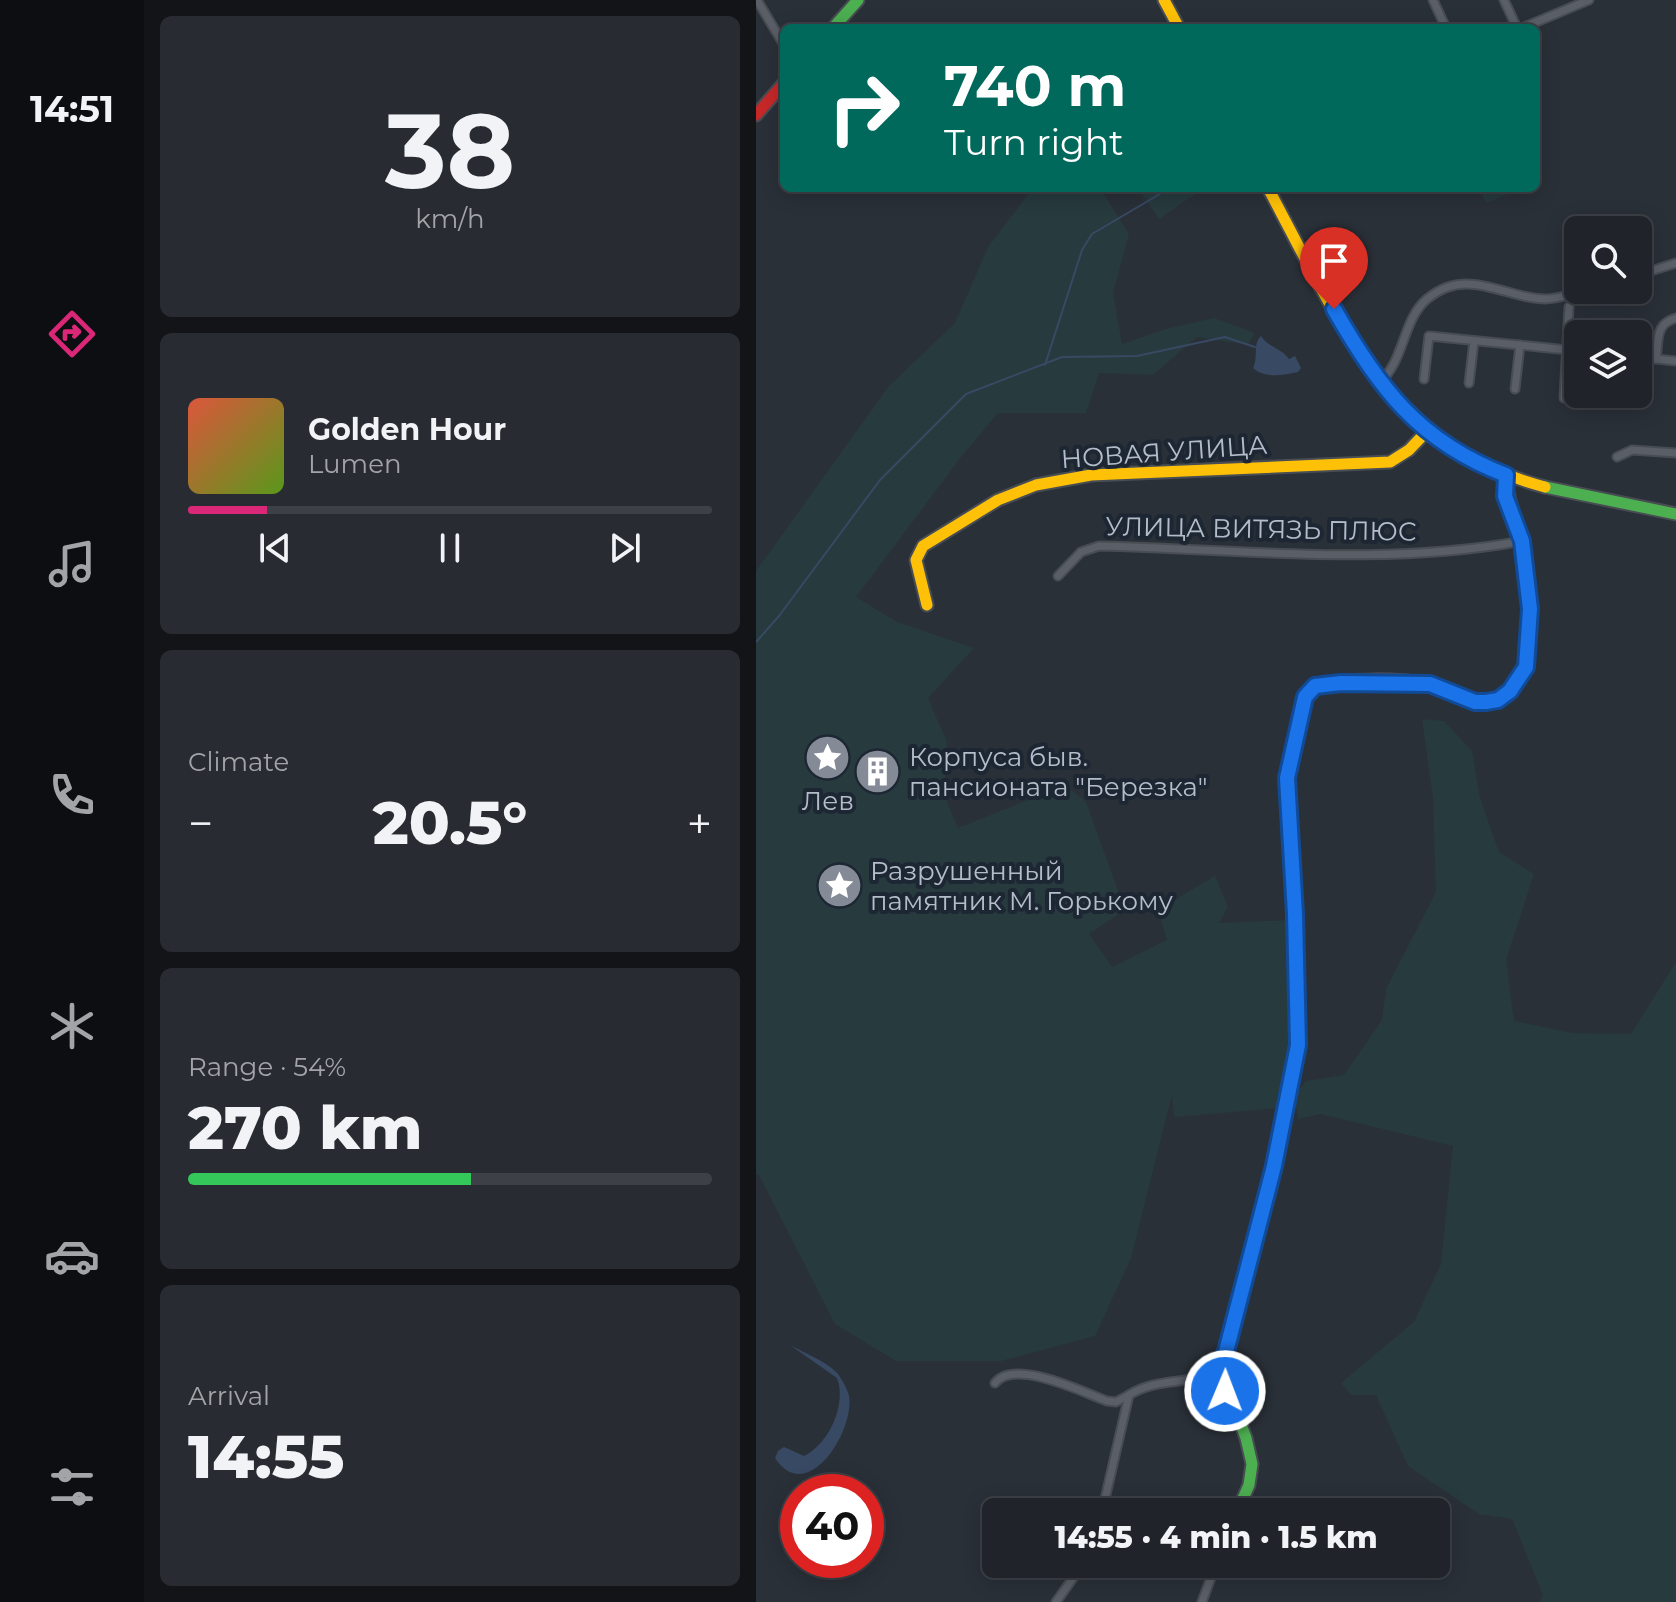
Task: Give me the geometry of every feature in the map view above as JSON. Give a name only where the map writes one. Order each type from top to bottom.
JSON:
[{"type":"street","points":[[757,0],[780,38]]},
{"type":"street","points":[[837,24],[858,0]]},
{"type":"street","points":[[1164,0],[1177,24]]},
{"type":"street","points":[[1433,0],[1444,24]]},
{"type":"street","points":[[1504,0],[1517,24]]},
{"type":"street","points":[[1529,24],[1589,0]]},
{"type":"street","points":[[756,115],[780,88]]},
{"type":"street","points":[[1270,192],[1347,333],[1379,383],[1427,431],[1463,456],[1506,475],[1566,492],[1676,514]]},
{"type":"street","points":[[1652,271],[1676,263]]},
{"type":"street","points":[[1379,383],[1391,373],[1420,305],[1435,293],[1458,285],[1474,285],[1546,299],[1564,295]]},
{"type":"street","points":[[1568,320],[1569,307]]},
{"type":"street","points":[[1656,359],[1661,326],[1664,321],[1676,318]]},
{"type":"street","points":[[1424,379],[1429,336],[1564,350]]},
{"type":"street","points":[[1469,383],[1474,341]]},
{"type":"street","points":[[1515,389],[1520,345]]},
{"type":"street","points":[[1652,359],[1676,361]]},
{"type":"street","name":"НОВАЯ УЛИЦА","points":[[927,605],[916,560],[923,546],[998,500],[1036,485],[1091,475],[1390,462],[1409,450],[1427,431]]},
{"type":"street","points":[[1617,457],[1632,450],[1676,453]]},
{"type":"street","points":[[1243,1498],[1251,1478],[1252,1457],[1225,1391],[1221,1371],[1278,1148],[1298,1045],[1287,778],[1305,697],[1315,686],[1323,684],[1430,684],[1475,702],[1498,700],[1510,691],[1526,667],[1530,609],[1522,541],[1505,496],[1506,475]]},
{"type":"street","name":"УЛИЦА ВИТЯЗЬ ПЛЮС","points":[[1058,576],[1081,552],[1099,546],[1287,555],[1455,551],[1522,541]]},
{"type":"street","points":[[995,1383],[1003,1375],[1029,1374],[1116,1402],[1148,1385],[1196,1381],[1221,1371]]},
{"type":"street","points":[[1105,1498],[1129,1395]]},
{"type":"street","points":[[1056,1602],[1073,1578]]},
{"type":"street","points":[[1202,1602],[1211,1578]]},
{"type":"green space","points":[[1030,192],[1103,192],[1129,234],[1113,293],[1122,344],[1166,329],[1214,318],[1255,333],[1248,345],[1197,337],[1153,375],[1099,373],[1086,413],[998,413],[961,457],[856,597],[897,622],[974,648],[928,698],[947,742],[944,795],[958,828],[1065,785],[1086,802],[1125,910],[1089,934],[1112,967],[1167,940],[1158,910],[1215,876],[1228,907],[1219,923],[1292,920],[1291,1056],[1281,1108],[1174,1117],[1172,1095],[1131,1258],[1095,1336],[1001,1361],[896,1361],[835,1324],[756,1174],[756,571],[889,386],[955,323],[988,247]]},
{"type":"green space","points":[[1141,192],[1198,192],[1159,219]]},
{"type":"green space","points":[[1482,192],[1513,192],[1486,203]]},
{"type":"green space","points":[[1422,719],[1444,721],[1472,751],[1480,798],[1499,852],[1534,874],[1506,960],[1514,1021],[1572,1033],[1631,1034],[1676,962],[1676,1602],[1540,1602],[1543,1595],[1512,1519],[1479,1514],[1408,1466],[1376,1395],[1351,1395],[1341,1383],[1414,1322],[1441,1264],[1453,1146],[1321,1114],[1298,1119],[1294,1095],[1306,1081],[1344,1075],[1382,1020],[1386,989],[1436,892],[1433,798]]},
{"type":"water","points":[[1261,336],[1289,359],[1295,356],[1301,368],[1298,372],[1269,375],[1253,368]]},
{"type":"water","points":[[790,1345],[838,1374],[849,1396],[849,1411],[837,1444],[826,1458],[814,1469],[801,1474],[788,1471],[775,1458],[778,1451],[784,1447],[804,1456],[821,1442],[838,1411],[837,1378]]},
{"type":"waterway","points":[[1045,365],[1082,250],[1092,234],[1163,192]]},
{"type":"waterway","points":[[756,642],[779,616],[880,480],[966,394],[1062,357],[1137,356],[1225,337],[1255,347]]},
{"type":"traffic: fast","points":[[837,24],[858,0]]},
{"type":"traffic: fast","points":[[1545,487],[1676,514]]},
{"type":"traffic: fast","points":[[1243,1498],[1252,1464],[1246,1438],[1221,1371],[1268,1189],[1298,1045],[1289,819]]},
{"type":"traffic: slow","points":[[1164,0],[1177,24]]},
{"type":"traffic: slow","points":[[1270,192],[1345,329],[1374,371],[1407,409],[1445,441],[1491,468],[1545,487]]},
{"type":"traffic: slow","points":[[927,605],[916,560],[923,546],[998,500],[1036,485],[1091,475],[1390,462],[1409,450],[1427,431]]},
{"type":"traffic: slow","points":[[1289,819],[1287,778],[1305,697],[1315,686],[1357,680],[1405,681],[1432,685],[1478,702],[1494,701],[1507,694],[1516,683],[1527,654],[1530,599],[1524,548],[1506,475]]},
{"type":"traffic: jam","points":[[756,115],[780,88]]},
{"type":"place","name":"Лев","points":[[828,758]]},
{"type":"place","name":"Корпуса быв. пансионата \"Березка\"","points":[[878,772]]},
{"type":"place","name":"Разрушенный памятник М. Горькому","points":[[839,886]]},
{"type":"route","points":[[1225,1391],[1221,1371],[1274,1166],[1298,1045],[1287,778],[1305,697],[1315,686],[1323,684],[1370,683],[1430,684],[1475,702],[1498,700],[1519,681],[1526,667],[1530,638],[1522,541],[1505,496],[1506,475],[1457,452],[1401,408],[1379,383],[1334,309]]}]
